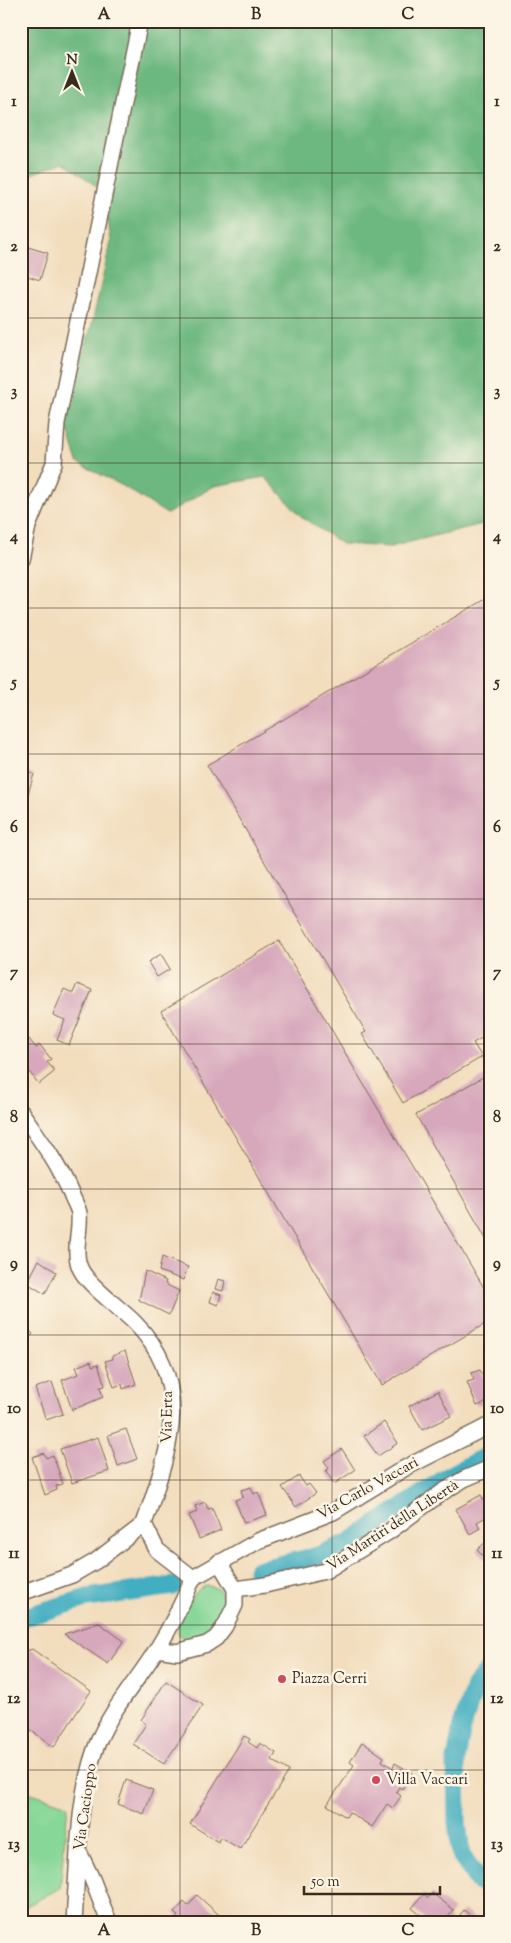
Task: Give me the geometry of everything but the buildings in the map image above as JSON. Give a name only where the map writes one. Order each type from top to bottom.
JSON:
[{"type":"street","points":[[21,560],[28,526],[54,463],[58,423],[140,21]]},
{"type":"street","name":"Via Erta","points":[[21,1112],[62,1172],[78,1212],[77,1255],[81,1270],[152,1342],[168,1374],[171,1430],[168,1451],[144,1524]]},
{"type":"street","name":"Via Carlo Vaccari","points":[[193,1578],[258,1540],[333,1512],[405,1468],[490,1425]]},
{"type":"street","name":"Via Martiri della Libertà","points":[[235,1589],[265,1585],[325,1571],[390,1532],[441,1493],[464,1479],[490,1468]]},
{"type":"street","points":[[21,1593],[72,1575],[96,1561],[144,1524],[157,1550],[193,1578],[157,1649],[178,1652],[207,1644],[216,1638],[225,1626],[235,1605],[235,1589],[219,1562]]},
{"type":"street","name":"Via Cacioppo","points":[[74,1922],[86,1782],[98,1742],[129,1688],[157,1649]]},
{"type":"street","points":[[79,1852],[109,1922]]},
{"type":"green space","points":[[21,21],[490,21],[490,42],[486,47],[482,76],[490,88],[490,522],[390,547],[342,544],[302,517],[265,477],[214,486],[167,514],[123,486],[78,463],[64,417],[92,324],[111,241],[104,192],[64,162],[21,178]]},
{"type":"green space","points":[[205,1586],[217,1589],[223,1597],[224,1608],[220,1620],[213,1631],[204,1639],[192,1641],[179,1635],[179,1622],[189,1600],[199,1589]]},
{"type":"green space","points":[[21,1757],[22,1790],[68,1805],[60,1888],[21,1909]]},
{"type":"water","points":[[490,42],[490,88],[482,76],[486,47]]},
{"type":"waterway","points":[[257,1570],[318,1556],[350,1542],[451,1475],[490,1454]]},
{"type":"waterway","points":[[21,1618],[87,1598],[173,1586]]},
{"type":"waterway","points":[[490,1668],[475,1686],[462,1726],[456,1760],[457,1821],[461,1855],[479,1882],[490,1882]]},
{"type":"place","name":"Piazza Cerri","points":[[282,1679]]},
{"type":"place","name":"Villa Vaccari","points":[[376,1780]]}]
